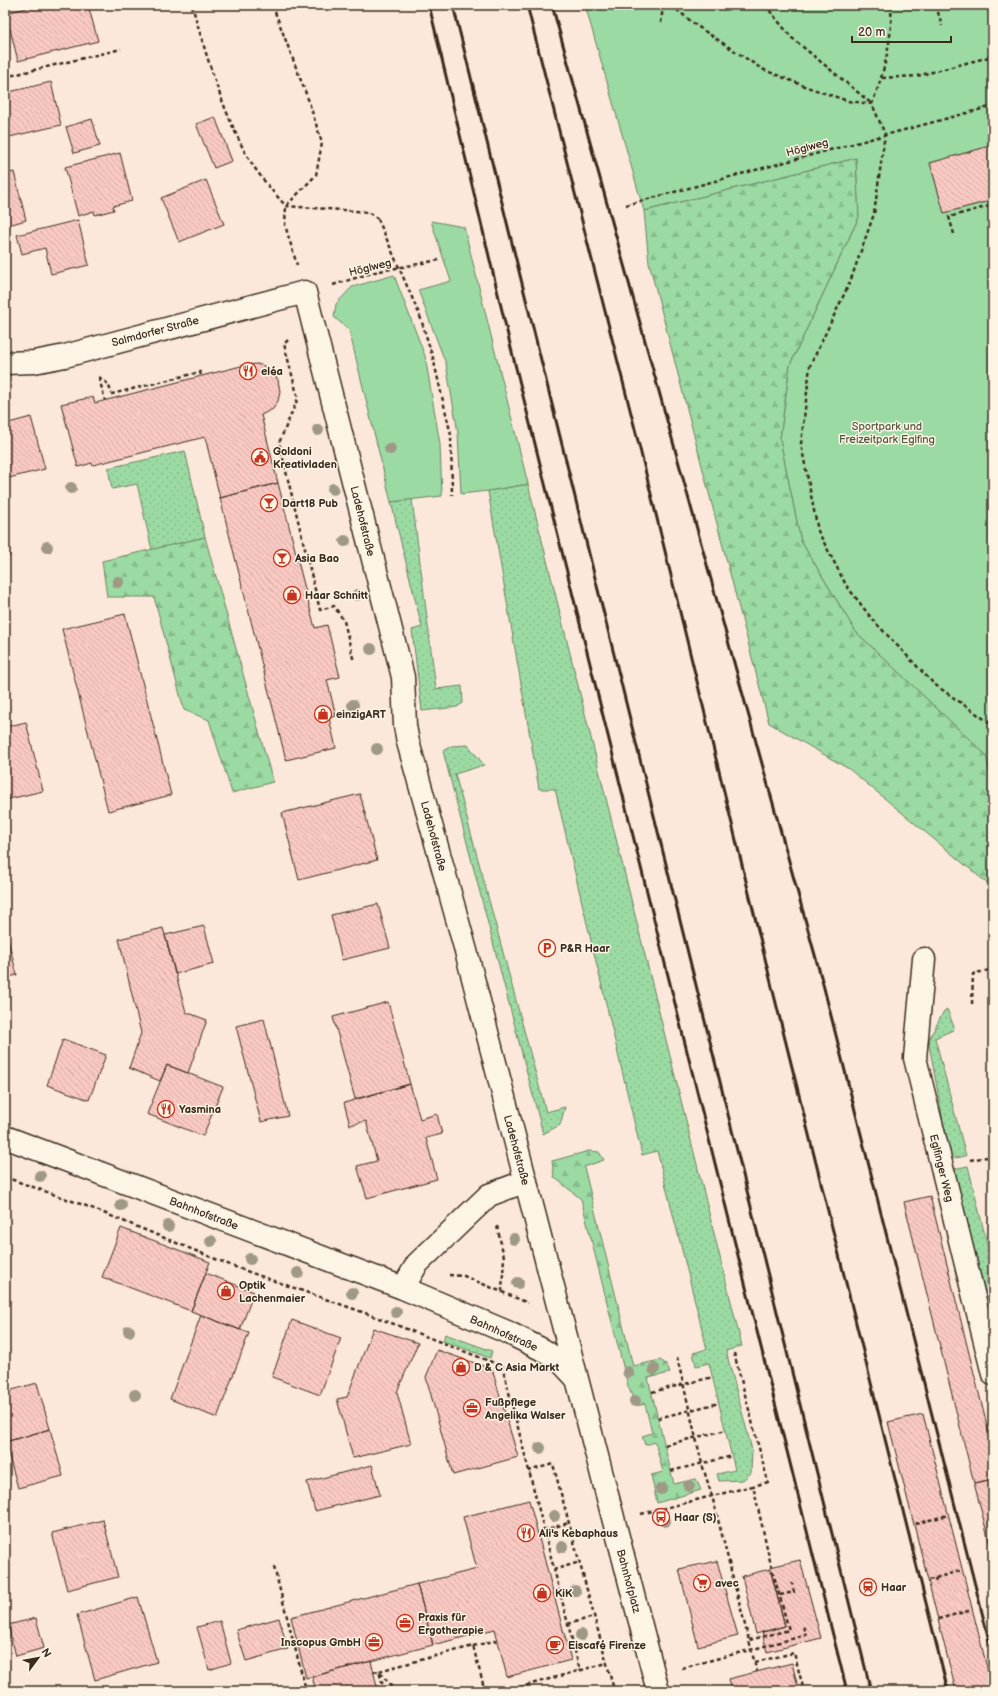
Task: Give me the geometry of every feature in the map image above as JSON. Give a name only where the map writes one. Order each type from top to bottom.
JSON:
[{"type":"street","name":"Salmdorfer Straße","points":[[5,363],[34,362],[65,356],[305,292]]},
{"type":"street","name":"Ladehofstraße","points":[[305,292],[403,677],[405,726],[408,742],[466,951],[576,1378]]},
{"type":"street","name":"Eglfinger Weg","points":[[924,959],[915,1058],[993,1374]]},
{"type":"street","name":"Bahnhofstraße","points":[[5,1137],[403,1288],[507,1332],[543,1350],[562,1363],[576,1378]]},
{"type":"street","points":[[403,1288],[417,1264],[489,1195],[526,1181]]},
{"type":"street","name":"Bahnhofplatz","points":[[576,1378],[658,1691]]},
{"type":"path","points":[[192,5],[221,100],[246,153],[267,186],[286,206],[368,212],[378,219],[420,316],[433,358],[451,435],[452,495]]},
{"type":"path","points":[[661,22],[663,5]]},
{"type":"path","points":[[671,5],[697,26],[762,69],[848,101],[872,104]]},
{"type":"path","points":[[764,5],[792,38],[872,104],[885,134],[874,214],[850,282],[810,366],[801,444],[818,531],[846,585],[872,619],[934,684],[993,725]]},
{"type":"path","points":[[872,104],[882,78],[891,19],[890,5]]},
{"type":"path","points":[[936,5],[942,26]]},
{"type":"path","points":[[275,12],[308,99],[322,143],[316,175],[286,206],[285,225],[296,260]]},
{"type":"path","points":[[5,77],[121,49]]},
{"type":"path","points":[[882,78],[917,76],[993,56]]},
{"type":"path","name":"Höglweg","points":[[626,205],[993,106]]},
{"type":"path","points":[[954,234],[949,217],[993,205]]},
{"type":"path","name":"Höglweg","points":[[305,292],[375,272],[439,260]]},
{"type":"path","points":[[292,336],[284,344],[298,398],[279,443],[320,610],[334,606],[344,620],[354,662]]},
{"type":"path","points":[[99,377],[108,384],[112,394],[200,372],[201,376]]},
{"type":"path","points":[[102,387],[106,400]]},
{"type":"path","points":[[972,1004],[973,974],[993,968]]},
{"type":"path","points":[[5,1177],[89,1207],[235,1267],[368,1314],[502,1366]]},
{"type":"path","points":[[496,1223],[504,1257],[502,1291]]},
{"type":"path","points":[[445,1275],[464,1276],[560,1316]]},
{"type":"path","points":[[613,1520],[768,1482],[734,1353]]},
{"type":"path","points":[[676,1357],[702,1464],[712,1496],[757,1672]]},
{"type":"path","points":[[501,1360],[553,1570],[580,1671]]},
{"type":"path","points":[[652,1392],[713,1377]]},
{"type":"path","points":[[658,1418],[719,1403]]},
{"type":"path","points":[[665,1445],[726,1430]]},
{"type":"path","points":[[671,1471],[732,1456]]},
{"type":"path","points":[[528,1471],[553,1464],[613,1686]]},
{"type":"path","points":[[749,1640],[789,1630],[753,1486]]},
{"type":"path","points":[[915,1524],[948,1515]]},
{"type":"path","points":[[543,1530],[569,1523]]},
{"type":"path","points":[[553,1570],[580,1562]]},
{"type":"path","points":[[274,1567],[306,1690],[315,1688]]},
{"type":"path","points":[[929,1580],[962,1570]]},
{"type":"path","points":[[935,1578],[937,1585]]},
{"type":"path","points":[[780,1595],[794,1592],[792,1583]]},
{"type":"path","points":[[938,1619],[972,1610]]},
{"type":"path","points":[[567,1624],[594,1617]]},
{"type":"path","points":[[682,1668],[806,1635],[803,1626]]},
{"type":"path","points":[[374,1672],[498,1640]]},
{"type":"path","points":[[473,1646],[485,1691]]},
{"type":"path","points":[[754,1662],[794,1652],[804,1691]]},
{"type":"path","points":[[506,1691],[607,1664]]},
{"type":"path","points":[[379,1671],[384,1691]]},
{"type":"path","points":[[379,1671],[395,1691]]},
{"type":"green space","name":"Sportpark und Freizeitpark Eglfing","points":[[585,5],[993,5],[993,789],[986,755],[856,632],[801,541],[780,439],[790,365],[859,217],[856,158],[644,211]]},
{"type":"green space","points":[[856,158],[859,217],[790,365],[780,439],[801,541],[856,632],[986,755],[993,752],[993,888],[849,769],[769,723],[649,263],[644,211]]},
{"type":"green space","points":[[431,221],[464,227],[528,484],[461,494],[458,433],[446,364],[418,290],[451,281]]},
{"type":"green space","points":[[394,275],[425,356],[440,444],[442,496],[391,502],[349,330],[334,317],[336,304],[352,287]]},
{"type":"green space","points":[[185,451],[205,537],[152,550],[137,484],[112,489],[108,468]]},
{"type":"green space","points":[[528,484],[742,1346],[726,1351],[752,1450],[751,1473],[743,1480],[719,1481],[717,1474],[735,1470],[709,1363],[696,1366],[693,1353],[707,1349],[657,1151],[642,1155],[555,789],[539,789],[488,491]]},
{"type":"green space","points":[[412,499],[436,689],[462,686],[463,703],[457,707],[422,711],[412,630],[422,627],[391,502]]},
{"type":"green space","points":[[205,537],[273,782],[232,793],[209,720],[184,710],[154,597],[107,597],[102,561]]},
{"type":"green space","points":[[468,745],[484,765],[455,774],[546,1112],[565,1107],[560,1125],[543,1134],[443,751],[451,746]]},
{"type":"green space","points":[[947,1009],[954,1027],[953,1030],[935,1038],[966,1156],[950,1159],[929,1044],[930,1037],[944,1011]]},
{"type":"green space","points":[[589,1151],[599,1152],[604,1160],[584,1167],[633,1366],[660,1360],[666,1364],[670,1373],[648,1378],[674,1484],[696,1479],[701,1490],[657,1503],[651,1475],[663,1472],[655,1442],[645,1445],[642,1436],[652,1433],[645,1404],[636,1406],[628,1386],[581,1199],[554,1177],[552,1161]]},
{"type":"green space","points":[[968,1166],[993,1268],[993,1327],[953,1169]]},
{"type":"green space","points":[[445,1334],[492,1351],[490,1358],[443,1341]]},
{"type":"building","points":[[39,5],[88,5],[98,41],[18,61],[6,13]]},
{"type":"building","points":[[51,82],[61,125],[5,138],[5,93]]},
{"type":"building","points":[[215,117],[232,161],[214,168],[196,124]]},
{"type":"building","points":[[92,119],[100,146],[74,153],[66,127]]},
{"type":"building","points":[[993,145],[993,200],[944,213],[930,163]]},
{"type":"building","points":[[120,153],[132,201],[113,206],[114,210],[95,215],[94,211],[78,216],[65,167]]},
{"type":"building","points":[[14,172],[26,220],[5,226],[5,174]]},
{"type":"building","points":[[206,180],[224,224],[179,242],[161,198]]},
{"type":"building","points":[[78,220],[89,265],[51,274],[45,248],[22,254],[17,235]]},
{"type":"building","points":[[257,364],[272,371],[278,380],[280,392],[278,401],[273,409],[261,415],[278,483],[220,498],[205,437],[93,465],[92,463],[78,467],[61,404],[93,397],[95,403],[245,365]]},
{"type":"building","points":[[31,417],[45,469],[5,479],[5,424]]},
{"type":"building","points":[[278,483],[315,628],[327,625],[340,677],[327,680],[336,716],[329,718],[336,748],[286,760],[220,498]]},
{"type":"building","points":[[5,531],[8,543],[6,544],[10,556],[5,557]]},
{"type":"building","points":[[125,614],[171,795],[108,811],[62,629]]},
{"type":"building","points":[[26,722],[43,791],[5,800],[5,727]]},
{"type":"building","points":[[360,794],[377,860],[299,880],[282,813]]},
{"type":"building","points":[[378,904],[390,948],[342,960],[331,915]]},
{"type":"building","points":[[204,926],[214,964],[175,974],[165,935]]},
{"type":"building","points":[[5,928],[17,975],[5,978]]},
{"type":"building","points":[[163,928],[186,1012],[207,1020],[188,1073],[167,1065],[160,1081],[129,1068],[141,1033],[119,939]]},
{"type":"building","points":[[388,1002],[410,1084],[355,1099],[333,1017]]},
{"type":"building","points":[[264,1019],[288,1116],[261,1122],[236,1026]]},
{"type":"building","points":[[63,1039],[106,1055],[89,1100],[47,1085]]},
{"type":"building","points":[[167,1065],[223,1087],[203,1136],[147,1114]]},
{"type":"building","points":[[410,1084],[420,1119],[437,1114],[442,1134],[426,1138],[437,1179],[367,1198],[357,1166],[377,1161],[366,1121],[350,1125],[344,1103]]},
{"type":"building","points":[[930,1196],[993,1450],[993,1479],[974,1483],[904,1202]]},
{"type":"building","points":[[121,1228],[210,1262],[191,1311],[102,1277]]},
{"type":"building","points":[[206,1273],[254,1292],[240,1330],[191,1311]]},
{"type":"building","points":[[201,1315],[249,1333],[217,1418],[170,1399]]},
{"type":"building","points":[[292,1320],[341,1338],[320,1395],[272,1377]]},
{"type":"building","points":[[373,1328],[418,1343],[397,1392],[411,1444],[353,1458],[337,1399],[347,1397]]},
{"type":"building","points":[[437,1350],[492,1369],[518,1457],[453,1475],[426,1377]]},
{"type":"building","points":[[37,1383],[50,1429],[5,1442],[5,1392]]},
{"type":"building","points":[[923,1414],[993,1691],[956,1691],[888,1422]]},
{"type":"building","points":[[50,1429],[63,1476],[18,1488],[5,1442]]},
{"type":"building","points":[[372,1465],[380,1495],[315,1511],[307,1482]]},
{"type":"building","points":[[993,1479],[993,1556],[974,1483]]},
{"type":"building","points":[[529,1500],[571,1660],[507,1677],[495,1629],[433,1645],[417,1584],[477,1569],[463,1517]]},
{"type":"building","points":[[103,1520],[118,1577],[67,1590],[52,1533]]},
{"type":"building","points":[[800,1560],[821,1638],[767,1652],[762,1632],[785,1626],[770,1567]]},
{"type":"building","points":[[717,1561],[738,1636],[698,1646],[679,1569]]},
{"type":"building","points":[[770,1569],[785,1626],[756,1634],[742,1576]]},
{"type":"building","points":[[417,1584],[433,1645],[306,1678],[291,1617]]},
{"type":"building","points":[[138,1597],[157,1662],[95,1680],[77,1615]]},
{"type":"building","points":[[36,1618],[44,1648],[16,1656],[8,1625]]},
{"type":"building","points":[[279,1618],[288,1649],[246,1661],[236,1630]]},
{"type":"building","points":[[220,1621],[231,1663],[209,1670],[197,1627]]},
{"type":"building","points":[[371,1661],[378,1691],[316,1691],[312,1677]]},
{"type":"building","points":[[792,1663],[799,1691],[731,1691],[728,1679]]},
{"type":"railway","points":[[429,5],[510,344],[847,1691]]},
{"type":"railway","points":[[453,5],[871,1691]]},
{"type":"railway","points":[[527,5],[636,433],[774,995],[948,1691]]},
{"type":"railway","points":[[552,5],[823,984],[993,1656]]},
{"type":"place","name":"eléa","points":[[248,371]]},
{"type":"place","name":"Goldoni Kreativladen","points":[[260,457]]},
{"type":"place","name":"Dart18 Pub","points":[[269,503]]},
{"type":"place","name":"Asia Bao","points":[[282,558]]},
{"type":"place","name":"Haar Schnitt","points":[[292,595]]},
{"type":"place","name":"einzigART","points":[[323,714]]},
{"type":"place","name":"P&R Haar","points":[[547,948]]},
{"type":"place","name":"Yasmina","points":[[166,1109]]},
{"type":"place","name":"Optik Lachenmaier","points":[[226,1291]]},
{"type":"place","name":"D & C Asia Markt","points":[[461,1367]]},
{"type":"place","name":"Fußpflege Angelika Walser","points":[[472,1408]]},
{"type":"place","name":"Haar (S)","points":[[661,1517]]},
{"type":"place","name":"Ali's Kebaphaus","points":[[526,1533]]},
{"type":"place","name":"avec","points":[[702,1583]]},
{"type":"place","name":"Haar","points":[[868,1587]]},
{"type":"place","name":"KiK","points":[[542,1593]]},
{"type":"place","name":"Praxis für Ergotherapie","points":[[405,1623]]},
{"type":"place","name":"Inscopus GmbH","points":[[374,1642]]},
{"type":"place","name":"Eiscafé Firenze","points":[[555,1645]]}]
